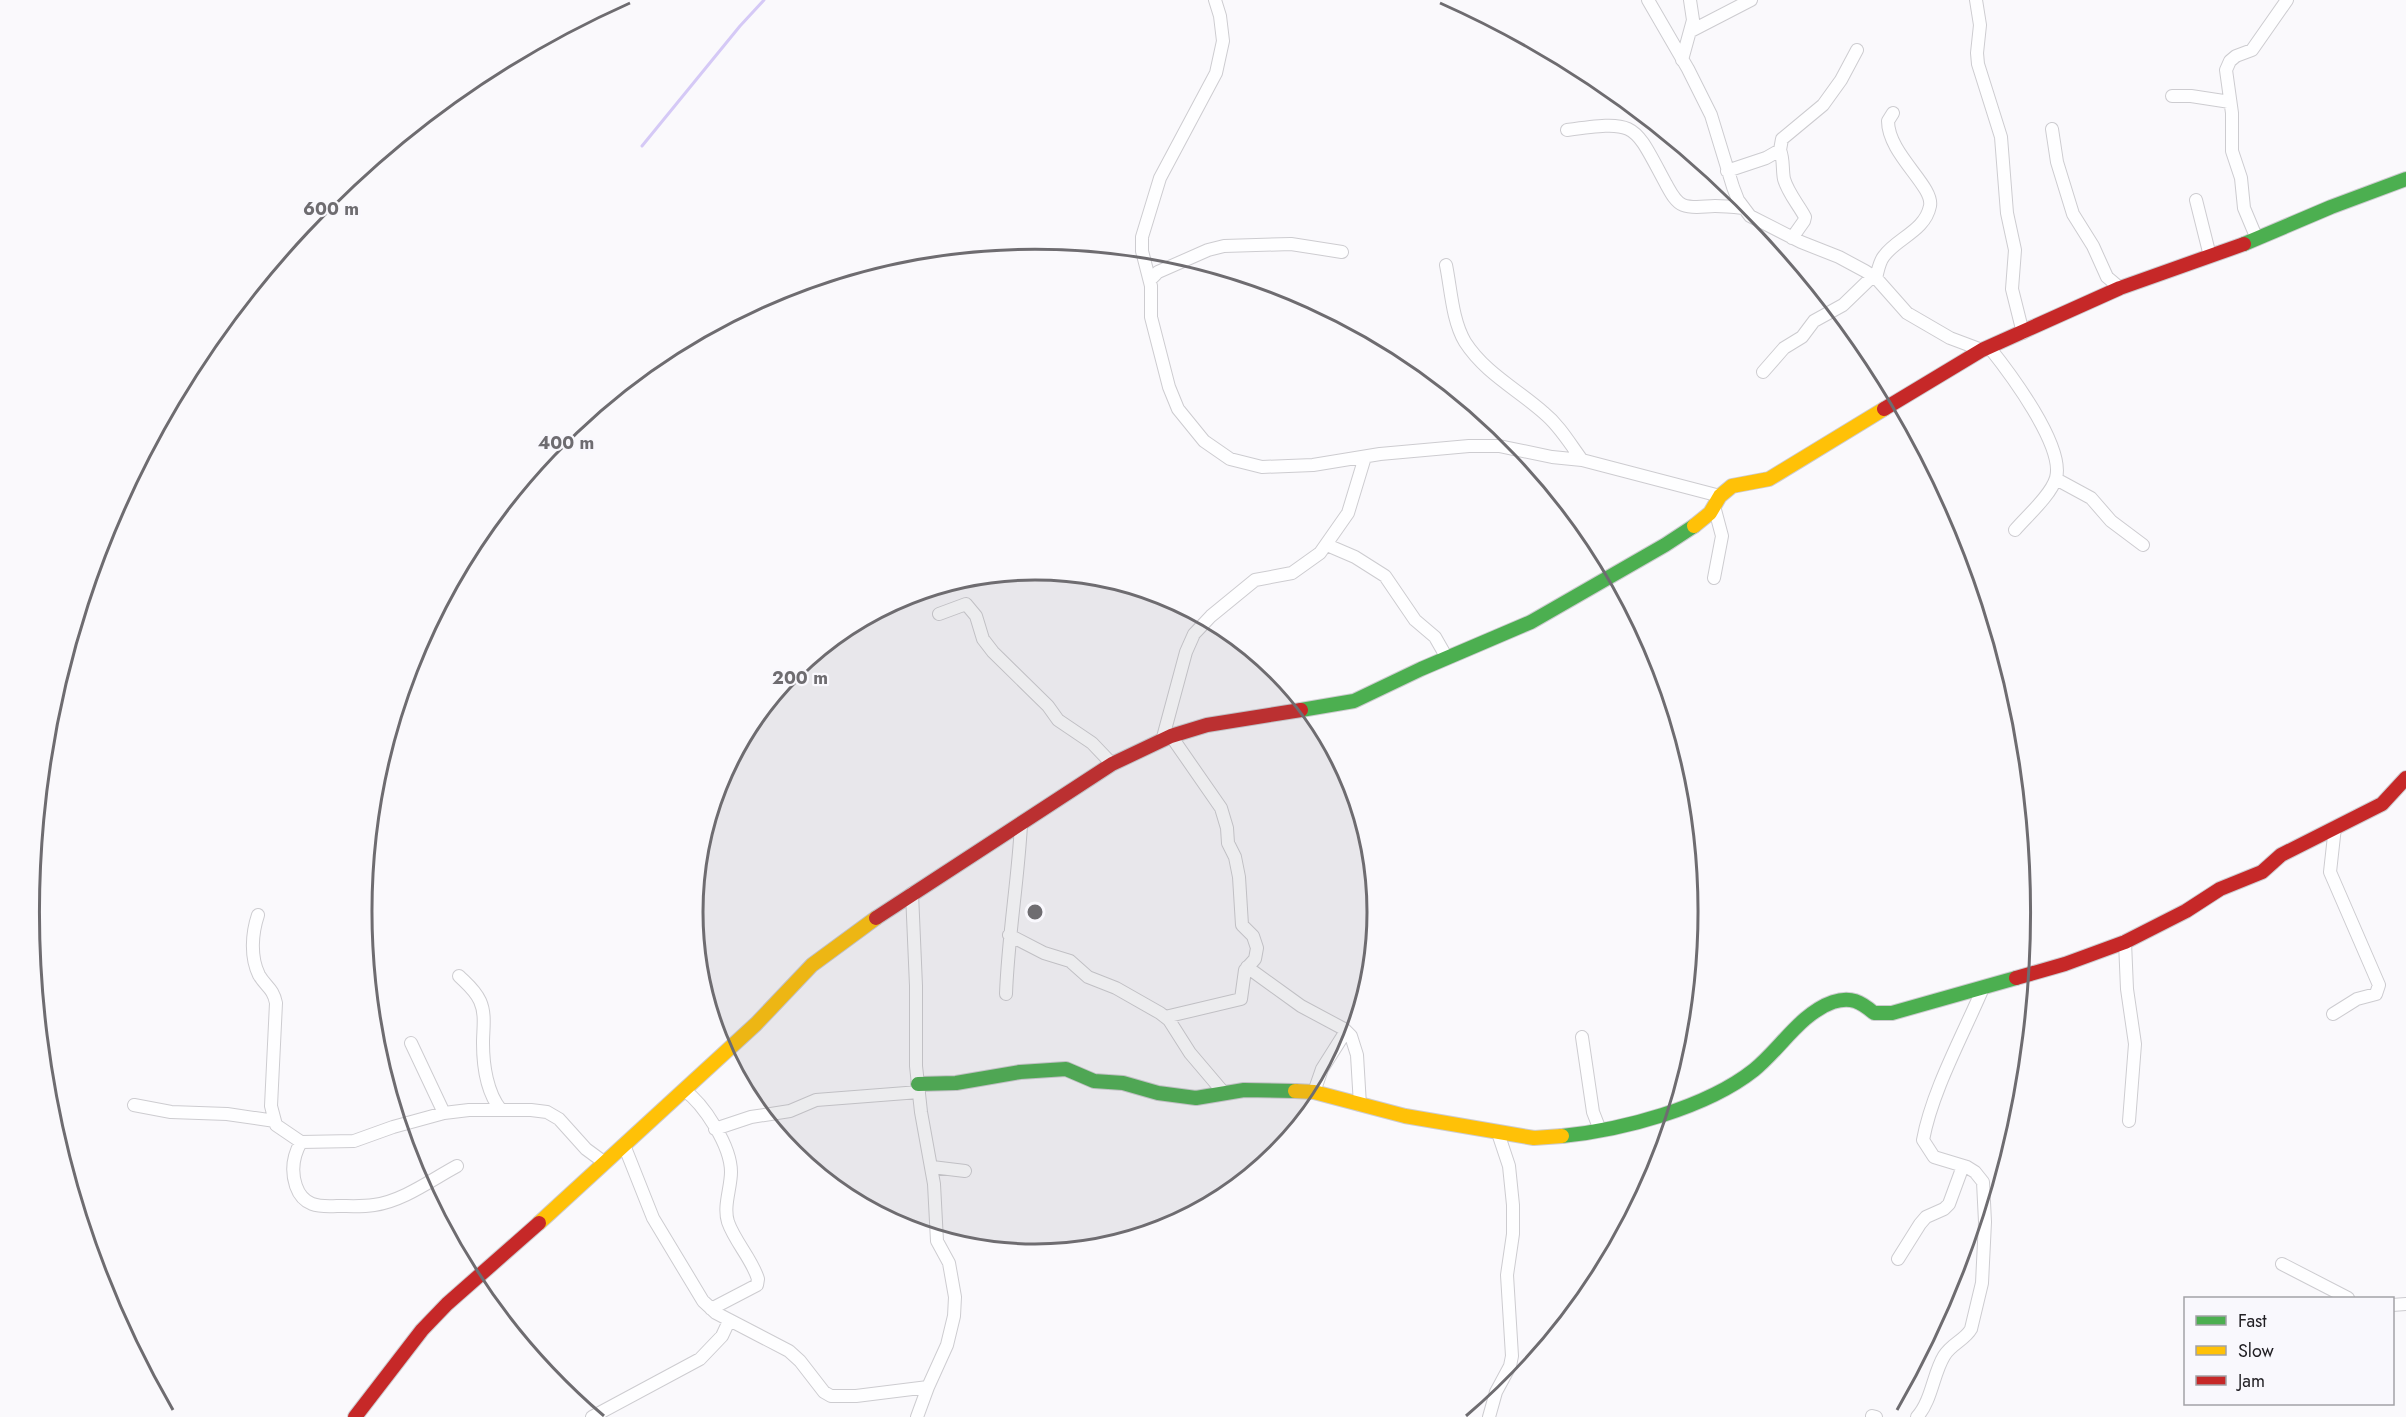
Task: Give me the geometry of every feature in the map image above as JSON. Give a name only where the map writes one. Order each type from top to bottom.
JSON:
[{"type":"street","points":[[1215,0],[1220,16],[1223,41],[1216,73],[1160,178],[1152,198],[1142,237],[1142,251],[1150,280],[1151,317],[1169,387],[1178,409],[1204,441],[1230,459],[1262,467],[1313,465],[1469,446],[1499,446],[1552,457],[1582,460],[1717,501]]},
{"type":"street","points":[[1648,0],[1711,115],[1727,171],[1743,208],[1760,222],[1839,257],[1875,277],[1907,313],[1950,338],[1985,349],[2009,372],[2042,425],[2055,462],[2056,478],[2048,492],[2015,530]]},
{"type":"street","points":[[1682,60],[1693,20],[1690,0]]},
{"type":"street","points":[[1691,31],[1751,0]]},
{"type":"street","points":[[1976,0],[1980,25],[1978,64],[2001,137],[2007,213],[2015,250],[2012,289],[2023,333]]},
{"type":"street","points":[[2257,239],[2244,208],[2241,178],[2232,151],[2226,70],[2230,61],[2252,50],[2287,0]]},
{"type":"street","points":[[1792,238],[1805,217],[1789,190],[1784,176],[1780,150],[1782,139],[1823,105],[1857,50]]},
{"type":"street","points":[[2172,96],[2191,96],[2230,102]]},
{"type":"street","points":[[1763,372],[1784,348],[1802,337],[1814,321],[1843,305],[1875,277],[1884,255],[1919,226],[1928,214],[1931,202],[1922,184],[1891,141],[1888,121],[1893,113]]},
{"type":"street","points":[[1567,130],[1607,125],[1624,126],[1641,139],[1670,190],[1681,204],[1691,207],[1743,208]]},
{"type":"street","points":[[2052,129],[2057,162],[2073,214],[2093,246],[2108,277],[2120,288]]},
{"type":"street","points":[[1727,171],[1766,158],[1780,150]]},
{"type":"street","points":[[355,1417],[422,1330],[447,1304],[756,1024],[812,965],[849,936],[912,893],[1021,825],[1112,764],[1166,739],[1207,725],[1354,701],[1542,616],[1665,545],[1701,521],[1732,486],[1769,479],[1985,349],[2120,288],[2257,239],[2406,178]]},
{"type":"street","points":[[2196,200],[2210,256]]},
{"type":"street","points":[[1150,280],[1158,272],[1208,250],[1224,246],[1291,244],[1342,252]]},
{"type":"street","points":[[1446,265],[1458,325],[1465,341],[1484,366],[1545,413],[1563,432],[1582,460]]},
{"type":"street","points":[[1166,739],[1186,652],[1194,634],[1211,616],[1255,580],[1292,573],[1311,561],[1327,545],[1348,513],[1365,457]]},
{"type":"street","points":[[2056,478],[2091,498],[2111,521],[2143,545]]},
{"type":"street","points":[[1714,578],[1722,536],[1717,501]]},
{"type":"street","points":[[1327,545],[1354,556],[1385,576],[1415,620],[1435,637],[1447,658]]},
{"type":"street","points":[[939,614],[966,604],[971,608],[983,639],[993,652],[1048,706],[1058,720],[1092,743],[1112,764]]},
{"type":"street","points":[[1165,1017],[1241,999],[1247,967],[1255,959],[1257,948],[1252,936],[1242,925],[1239,877],[1235,857],[1228,843],[1227,828],[1221,808],[1166,739]]},
{"type":"street","points":[[715,1129],[751,1117],[790,1111],[816,1101],[956,1083],[1020,1072],[1066,1069],[1094,1082],[1122,1083],[1158,1093],[1196,1098],[1244,1090],[1314,1092],[1405,1116],[1534,1138],[1638,1123],[1716,1094],[1754,1070],[1813,1013],[1833,1002],[1851,999],[1861,1002],[1874,1012],[1884,1014],[2065,964],[2125,942],[2186,911],[2220,889],[2262,872],[2281,855],[2382,804],[2406,778]]},
{"type":"street","points":[[1006,994],[1009,935],[1021,825]]},
{"type":"street","points":[[2333,1014],[2357,999],[2376,994],[2379,986],[2330,872],[2335,827]]},
{"type":"street","points":[[912,893],[918,1088],[932,1167],[937,1241],[949,1263],[955,1297],[953,1323],[947,1345],[917,1417]]},
{"type":"street","points":[[258,915],[252,938],[256,964],[260,976],[273,991],[276,1003],[271,1106],[275,1122],[291,1137],[301,1142],[354,1141],[444,1113],[469,1110],[531,1110],[547,1112],[559,1119],[586,1149],[605,1163]]},
{"type":"street","points":[[1009,935],[1044,953],[1070,961],[1088,977],[1124,992],[1165,1017],[1197,1063],[1207,1070],[1224,1093]]},
{"type":"street","points":[[2125,942],[2127,988],[2135,1044],[2128,1121]]},
{"type":"street","points":[[1247,967],[1301,1006],[1352,1036],[1357,1055],[1360,1105]]},
{"type":"street","points":[[459,976],[474,990],[481,1002],[484,1069],[501,1110]]},
{"type":"street","points":[[1917,1417],[1928,1398],[1943,1357],[1949,1349],[1968,1335],[1971,1329],[1982,1283],[1985,1222],[1983,1182],[1976,1172],[1934,1157],[1923,1140],[1925,1128],[1947,1070],[1983,988]]},
{"type":"street","points":[[1314,1092],[1322,1069],[1346,1031]]},
{"type":"street","points":[[1582,1037],[1593,1112],[1600,1130]]},
{"type":"street","points":[[411,1043],[444,1113]]},
{"type":"street","points":[[684,1090],[696,1098],[728,1155],[731,1169],[728,1221],[758,1276],[758,1285],[711,1309]]},
{"type":"street","points":[[134,1105],[171,1112],[227,1114],[275,1122]]},
{"type":"street","points":[[1489,1417],[1496,1392],[1510,1365],[1512,1356],[1507,1275],[1513,1233],[1513,1205],[1509,1166],[1498,1133]]},
{"type":"street","points":[[301,1142],[295,1152],[293,1167],[295,1183],[304,1200],[313,1206],[375,1205],[415,1189],[457,1166]]},
{"type":"street","points":[[624,1145],[653,1218],[703,1301],[711,1309],[729,1321],[789,1351],[824,1392],[831,1396],[856,1396],[928,1386]]},
{"type":"street","points":[[1898,1258],[1926,1217],[1944,1209],[1949,1204],[1963,1166]]},
{"type":"street","points":[[932,1167],[965,1171]]},
{"type":"street","points":[[2282,1264],[2344,1297]]},
{"type":"street","points":[[592,1417],[700,1359],[722,1336],[729,1321]]},
{"type":"waterway","points":[[642,146],[764,0]]},
{"type":"traffic: fast","points":[[2244,244],[2331,207],[2406,179]]},
{"type":"traffic: fast","points":[[1301,710],[1354,701],[1421,669],[1531,622],[1694,526]]},
{"type":"traffic: fast","points":[[1562,1136],[1636,1122],[1712,1096],[1754,1070],[1811,1014],[1833,1002],[1850,1000],[1860,1003],[1874,1013],[1892,1013],[2016,978]]},
{"type":"traffic: fast","points":[[918,1084],[956,1083],[1020,1072],[1066,1069],[1094,1081],[1123,1083],[1158,1093],[1196,1098],[1244,1090],[1295,1091]]},
{"type":"traffic: slow","points":[[1694,526],[1710,513],[1720,496],[1732,486],[1769,479],[1884,409]]},
{"type":"traffic: slow","points":[[539,1223],[756,1024],[812,965],[876,918]]},
{"type":"traffic: slow","points":[[1295,1091],[1314,1092],[1405,1116],[1534,1138],[1562,1136]]},
{"type":"traffic: jam","points":[[1884,409],[1982,350],[2120,288],[2244,244]]},
{"type":"traffic: jam","points":[[876,918],[1112,764],[1171,736],[1207,725],[1301,710]]},
{"type":"traffic: jam","points":[[2016,978],[2065,964],[2125,942],[2186,911],[2220,889],[2262,872],[2281,855],[2382,804],[2406,778]]},
{"type":"traffic: jam","points":[[355,1417],[422,1330],[447,1304],[539,1223]]}]
